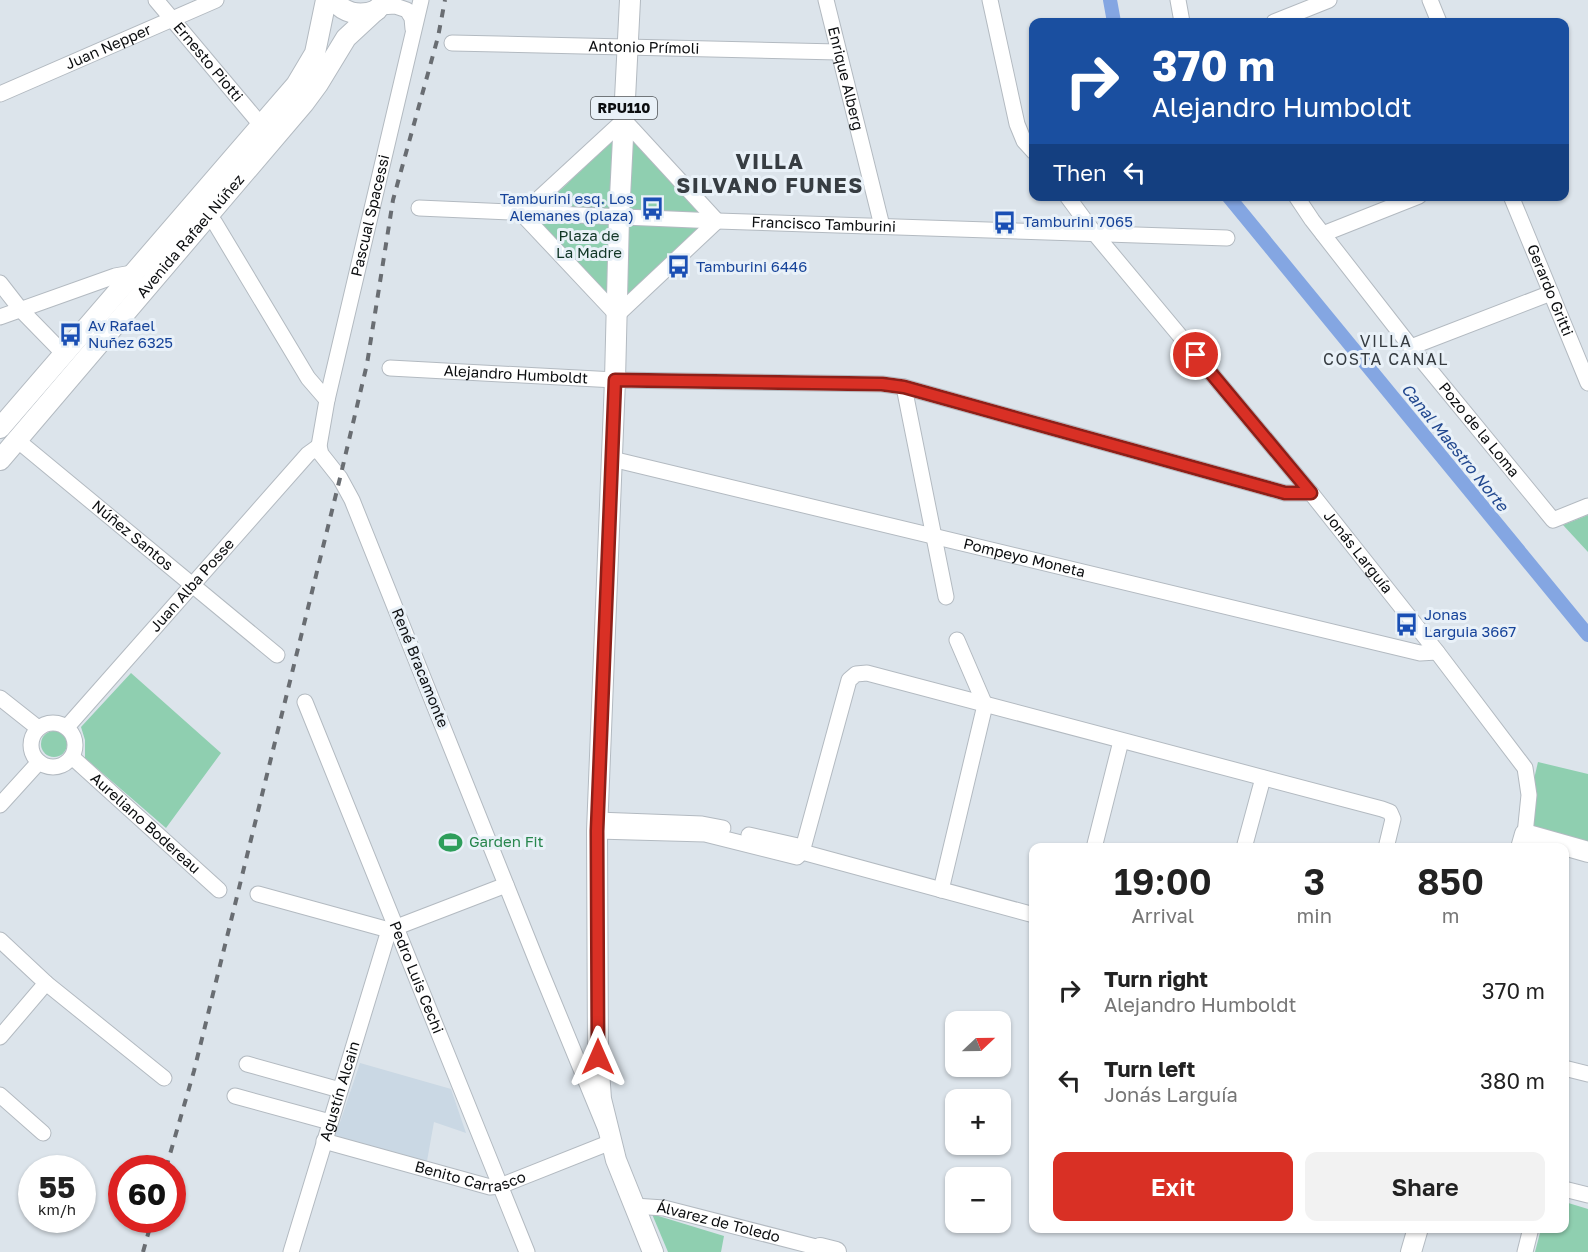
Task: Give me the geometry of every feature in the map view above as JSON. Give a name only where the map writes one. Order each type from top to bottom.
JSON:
[{"type":"main road","name":"Avenida Rafael Núñez","points":[[0,428],[296,85],[312,61],[326,0]]},
{"type":"main road","points":[[333,0],[355,14],[368,13],[381,6]]},
{"type":"main road","name":"RPU110","points":[[630,0],[619,217],[615,380],[597,825],[598,1057],[601,1099],[611,1143],[652,1252]]},
{"type":"main road","name":"Avenida Rafael Núñez","points":[[0,460],[311,94],[346,38],[381,6]]},
{"type":"main road","points":[[17,440],[12,429],[15,419],[74,349],[81,333]]},
{"type":"main road","points":[[1569,849],[1588,852]]},
{"type":"main road","points":[[1411,1252],[1417,1233]]},
{"type":"street","name":"Ernesto Piotti","points":[[156,0],[261,125]]},
{"type":"street","name":"Juan Nepper","points":[[0,94],[216,0]]},
{"type":"street","name":"Pascual Spacessi","points":[[327,400],[421,0]]},
{"type":"street","name":"Enrique Alberg","points":[[825,0],[882,226]]},
{"type":"street","points":[[990,0],[1017,124],[1024,141],[1029,146]]},
{"type":"street","points":[[1178,0],[1181,18]]},
{"type":"street","points":[[1282,18],[1308,4],[1329,0]]},
{"type":"street","points":[[1430,0],[1437,18]]},
{"type":"street","points":[[381,6],[395,6],[407,10],[412,18],[413,29]]},
{"type":"street","name":"Antonio Prímoli","points":[[452,43],[838,52]]},
{"type":"street","points":[[624,120],[717,221],[617,315],[522,214],[624,120]]},
{"type":"street","name":"Jonás Larguía","points":[[1071,201],[1095,234],[1311,493],[1525,768],[1528,795],[1523,841]]},
{"type":"street","name":"Pozo de la Loma","points":[[1300,201],[1411,347],[1553,520],[1588,506]]},
{"type":"street","points":[[1323,234],[1406,201]]},
{"type":"street","name":"Gerardo Gritti","points":[[1513,201],[1588,383]]},
{"type":"street","name":"Francisco Tamburini","points":[[419,208],[522,214],[1227,238]]},
{"type":"street","points":[[208,216],[215,223],[308,378],[327,400],[319,446]]},
{"type":"street","points":[[0,317],[115,276],[132,273]]},
{"type":"street","points":[[0,283],[21,310],[63,353]]},
{"type":"street","points":[[1411,347],[1551,293]]},
{"type":"street","name":"Alejandro Humboldt","points":[[390,368],[615,380],[882,384],[904,387],[1285,493],[1311,493]]},
{"type":"street","points":[[904,387],[946,597]]},
{"type":"street","name":"Núñez Santos","points":[[17,440],[277,655]]},
{"type":"street","name":"Juan Alba Posse","points":[[67,727],[191,584],[308,454],[319,446]]},
{"type":"street","name":"René Bracamonte","points":[[319,446],[324,461],[340,478],[352,500],[592,1101],[611,1143]]},
{"type":"street","name":"Pompeyo Moneta","points":[[612,459],[1420,653],[1437,652]]},
{"type":"street","points":[[941,890],[985,705],[957,640]]},
{"type":"street","points":[[597,825],[705,834],[797,857],[802,852],[849,680],[856,674],[867,673],[1390,812],[1393,819],[1387,843]]},
{"type":"street","points":[[0,698],[38,728]]},
{"type":"street","name":"Pedro Luis Cechi","points":[[305,702],[393,929],[527,1252]]},
{"type":"street","points":[[49,723],[62,724],[67,727],[76,741],[72,758],[59,766],[48,766],[39,762],[31,745],[38,728],[49,723]]},
{"type":"street","points":[[1095,843],[1121,741]]},
{"type":"street","name":"Aureliano Bodereau","points":[[72,758],[219,890]]},
{"type":"street","points":[[0,805],[39,762]]},
{"type":"street","points":[[1245,843],[1263,778]]},
{"type":"street","points":[[802,852],[1029,914]]},
{"type":"street","points":[[258,894],[393,929],[506,885]]},
{"type":"street","name":"Agustín Alcain","points":[[291,1252],[340,1090],[393,929]]},
{"type":"street","points":[[0,940],[46,983],[164,1078]]},
{"type":"street","points":[[0,1037],[46,983]]},
{"type":"street","points":[[247,1064],[340,1090]]},
{"type":"street","points":[[1569,1069],[1588,1074]]},
{"type":"street","points":[[0,1095],[43,1133]]},
{"type":"street","points":[[235,1096],[330,1122]]},
{"type":"street","name":"Benito Carrasco","points":[[324,1141],[482,1186],[500,1186],[611,1143]]},
{"type":"street","points":[[1569,1190],[1588,1196]]},
{"type":"street","name":"Álvarez de Toledo","points":[[634,1206],[664,1208],[825,1251]]},
{"type":"street","points":[[1525,1252],[1530,1233]]},
{"type":"shaded area","points":[[360,1063],[451,1089],[466,1133],[434,1122],[427,1161],[335,1137]]},
{"type":"green space","name":"Plaza de La Madre","points":[[624,130],[709,220],[621,303],[612,301],[531,218]]},
{"type":"green space","points":[[1588,515],[1588,552],[1563,525]]},
{"type":"green space","points":[[131,673],[221,753],[166,828],[85,758],[85,740],[81,727]]},
{"type":"green space","points":[[54,731],[63,735],[67,744],[63,753],[54,757],[45,753],[41,744],[45,735]]},
{"type":"green space","points":[[1538,762],[1588,774],[1588,842],[1533,827],[1534,779]]},
{"type":"green space","points":[[1569,1203],[1588,1209],[1588,1252],[1535,1252],[1540,1233],[1569,1233]]},
{"type":"green space","points":[[652,1214],[724,1236],[721,1252],[668,1252]]},
{"type":"waterway","name":"Canal Maestro Norte","points":[[1110,0],[1113,18]]},
{"type":"waterway","name":"Canal Maestro Norte","points":[[1232,201],[1588,635]]},
{"type":"railway","points":[[170,1155],[194,1071],[340,478],[367,364],[393,200],[438,37],[445,0]]},
{"type":"railway","points":[[143,1252],[148,1233]]},
{"type":"place","name":"Tamburini esq. Los Alemanes (plaza)","points":[[652,208]]},
{"type":"place","name":"Tamburini 7065","points":[[1005,222]]},
{"type":"place","name":"Tamburini 6446","points":[[678,267]]},
{"type":"place","name":"Av Rafael Nuñez 6325","points":[[70,335]]},
{"type":"place","name":"Jonas Larguia 3667","points":[[1406,624]]},
{"type":"place","name":"Garden Fit","points":[[451,842]]},
{"type":"district","name":"VILLA SILVANO FUNES","points":[[770,174]]},
{"type":"district","name":"VILLA COSTA CANAL","points":[[1386,350]]},
{"type":"route","points":[[598,1057],[597,831],[615,380],[882,384],[904,387],[1285,493],[1311,493],[1196,355]]}]
